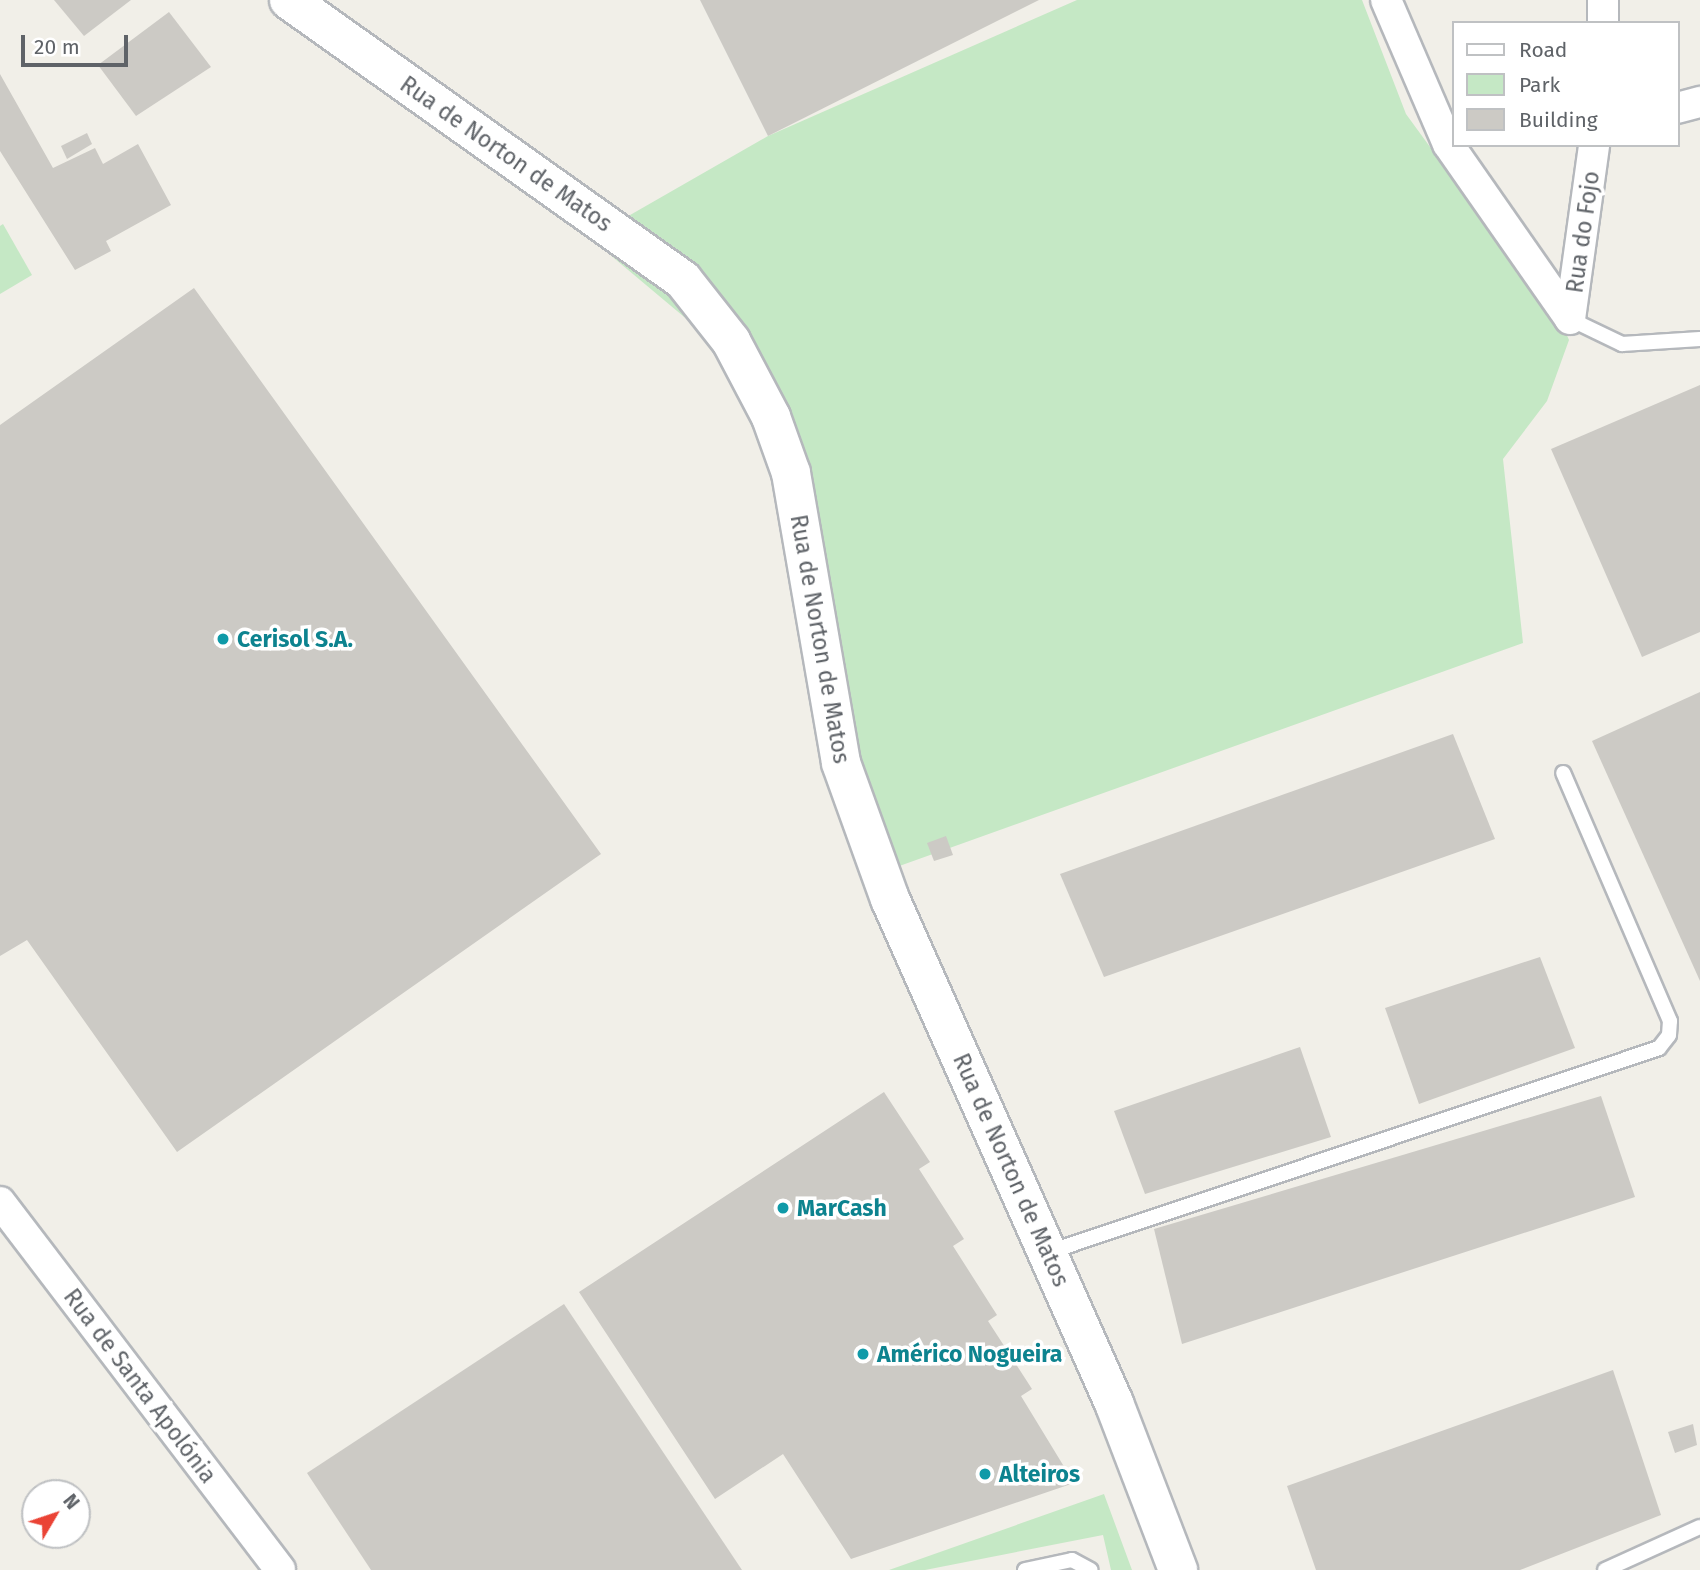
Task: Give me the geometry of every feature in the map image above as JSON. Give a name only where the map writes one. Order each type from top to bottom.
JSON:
[{"type":"street","name":"Rua de Norton de Matos","points":[[289,0],[683,280],[732,341],[771,417],[791,472],[841,763],[890,899],[1114,1403],[1178,1570]]},
{"type":"street","points":[[1386,0],[1448,144],[1570,319]]},
{"type":"street","points":[[1602,0],[1603,21]]},
{"type":"street","points":[[1679,108],[1700,103]]},
{"type":"street","name":"Rua do Fojo","points":[[1570,319],[1594,147]]},
{"type":"street","name":"Rua de Santa Apolónia","points":[[0,1202],[280,1570]]},
{"type":"lane","points":[[1570,319],[1622,344],[1700,339]]},
{"type":"lane","points":[[1048,1252],[1659,1048],[1669,1035],[1670,1021],[1563,773]]},
{"type":"lane","points":[[1605,1570],[1700,1527]]},
{"type":"lane","points":[[1025,1570],[1072,1560],[1091,1570]]},
{"type":"green space","points":[[1077,0],[1362,0],[1406,114],[1489,228],[1554,304],[1569,340],[1547,401],[1503,459],[1523,643],[891,869],[850,778],[779,459],[739,363],[590,238],[768,136]]},
{"type":"green space","points":[[3,224],[32,275],[0,294],[0,226]]},
{"type":"green space","points":[[1104,1494],[1132,1570],[1111,1570],[1103,1535],[925,1570],[889,1570]]},
{"type":"building","points":[[54,0],[131,0],[84,36]]},
{"type":"building","points":[[700,0],[1039,0],[768,136]]},
{"type":"building","points":[[169,12],[211,67],[136,116],[98,65]]},
{"type":"building","points":[[0,74],[53,168],[95,148],[103,164],[138,144],[171,205],[106,241],[111,251],[75,270],[0,151]]},
{"type":"building","points":[[87,133],[92,144],[67,159],[61,146]]},
{"type":"building","name":"Cerisol S.A.","points":[[194,288],[601,854],[177,1152],[27,940],[0,956],[0,425]]},
{"type":"building","points":[[1700,385],[1700,632],[1642,657],[1551,449]]},
{"type":"building","points":[[1700,692],[1700,981],[1592,741]]},
{"type":"building","points":[[1453,734],[1495,839],[1104,977],[1060,874]]},
{"type":"building","points":[[946,836],[953,855],[934,861],[927,843]]},
{"type":"building","points":[[1540,957],[1575,1048],[1419,1104],[1385,1008]]},
{"type":"building","points":[[1300,1047],[1331,1137],[1145,1194],[1114,1111]]},
{"type":"building","points":[[884,1092],[930,1162],[919,1169],[964,1239],[953,1246],[997,1315],[988,1321],[1032,1389],[1021,1396],[1074,1483],[851,1559],[783,1454],[715,1499],[579,1292]]},
{"type":"building","points":[[1601,1096],[1635,1197],[1182,1344],[1154,1229]]},
{"type":"building","points":[[564,1304],[742,1570],[371,1570],[307,1473]]},
{"type":"building","points":[[1613,1370],[1661,1515],[1520,1570],[1316,1570],[1287,1486]]},
{"type":"building","points":[[1693,1424],[1697,1445],[1675,1453],[1668,1432]]},
{"type":"place","name":"Cerisol S.A.","points":[[223,639]]},
{"type":"place","name":"MarCash","points":[[783,1208]]},
{"type":"place","name":"Américo Nogueira","points":[[863,1354]]},
{"type":"place","name":"Alteiros","points":[[985,1474]]}]
